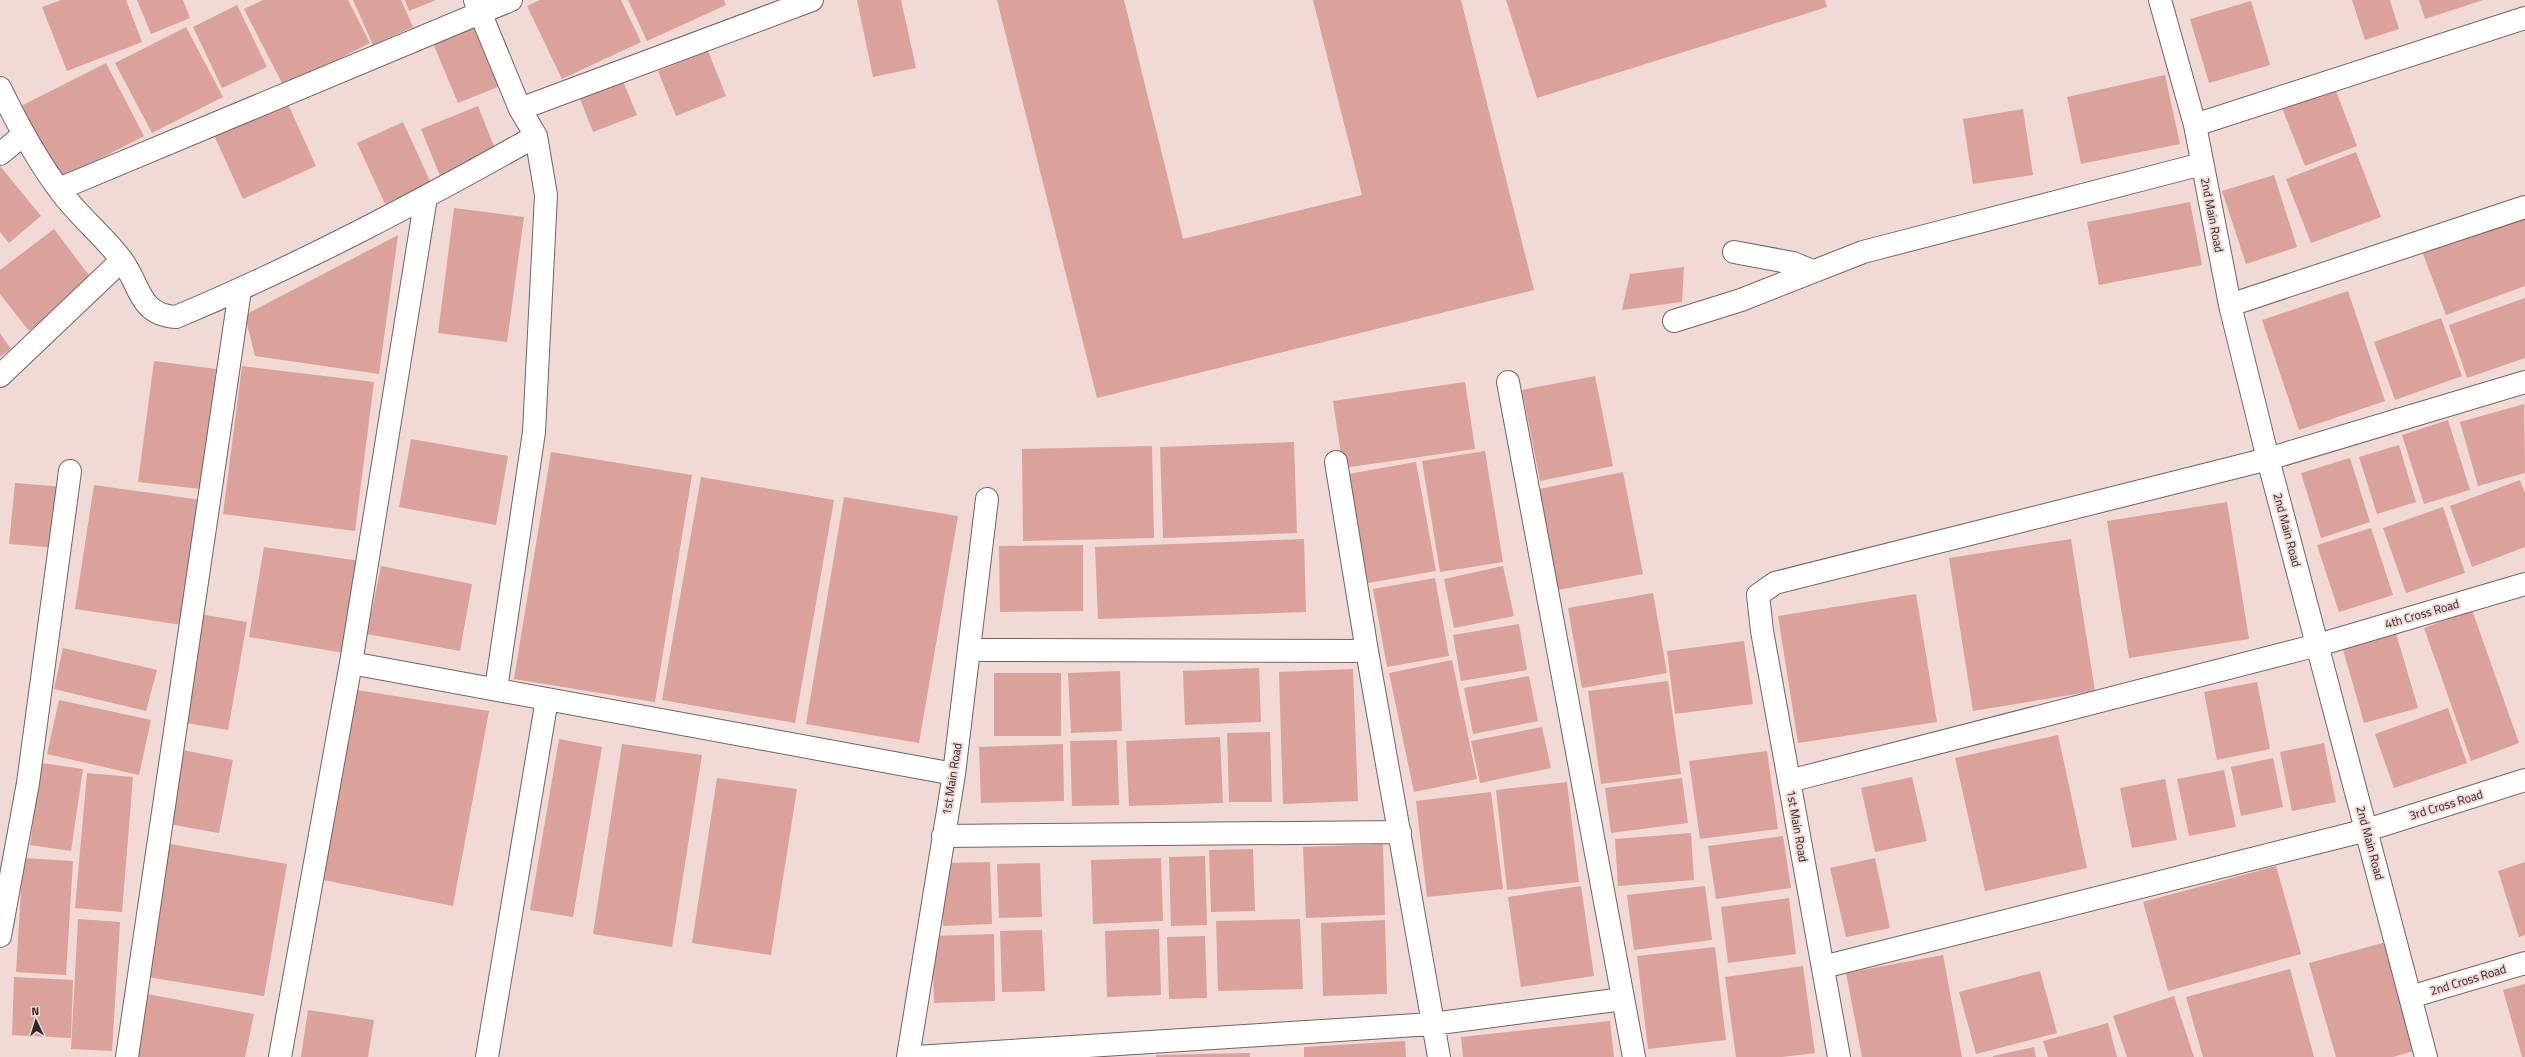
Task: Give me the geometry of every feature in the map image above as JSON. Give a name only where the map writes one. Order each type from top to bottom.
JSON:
[{"type":"street","points":[[59,190],[478,7],[511,0]]},
{"type":"street","points":[[520,109],[812,0]]},
{"type":"street","name":"2nd Main Road","points":[[2160,0],[2195,125],[2230,305],[2268,459],[2426,1057]]},
{"type":"street","points":[[478,7],[520,109],[536,136],[546,195],[534,432],[496,689]]},
{"type":"street","points":[[2195,125],[2525,18]]},
{"type":"street","points":[[0,88],[23,135],[59,190],[122,260],[144,302],[155,313],[166,317],[176,317],[240,290],[426,198],[536,136]]},
{"type":"street","points":[[0,154],[23,135]]},
{"type":"street","points":[[1674,321],[1741,300],[1863,252],[2202,164]]},
{"type":"street","points":[[280,1057],[351,663],[426,198]]},
{"type":"street","points":[[2230,305],[2525,207]]},
{"type":"street","points":[[1734,252],[1793,263],[1812,271]]},
{"type":"street","points":[[0,376],[122,260]]},
{"type":"street","points":[[127,1057],[240,290]]},
{"type":"street","points":[[1508,382],[1634,1057]]},
{"type":"street","points":[[2268,459],[2525,382]]},
{"type":"street","name":"1st Main Road","points":[[1839,1057],[1789,782],[1758,595],[1775,583],[2268,459]]},
{"type":"street","points":[[1336,462],[1367,651],[1400,832],[1438,1057]]},
{"type":"street","points":[[0,936],[28,783],[70,471]]},
{"type":"street","name":"1st Main Road","points":[[908,1057],[954,774],[987,499]]},
{"type":"street","name":"4th Cross Road","points":[[1789,782],[2318,645],[2525,584]]},
{"type":"street","points":[[970,650],[1367,651]]},
{"type":"street","points":[[351,663],[954,774]]},
{"type":"street","points":[[487,1057],[547,698]]},
{"type":"street","name":"3rd Cross Road","points":[[1823,967],[2367,830],[2525,780]]},
{"type":"street","points":[[943,836],[1400,832]]},
{"type":"street","name":"2nd Cross Road","points":[[2410,997],[2525,963]]},
{"type":"street","points":[[916,1057],[1432,1024],[1623,999]]},
{"type":"building","points":[[61,0],[126,0],[142,42],[67,71],[42,7]]},
{"type":"building","points":[[137,0],[183,0],[190,18],[151,34]]},
{"type":"building","points":[[263,0],[348,0],[370,43],[284,87],[244,9]]},
{"type":"building","points":[[353,0],[401,0],[413,27],[373,45]]},
{"type":"building","points":[[405,0],[436,0],[409,11]]},
{"type":"building","points":[[540,0],[621,0],[641,42],[562,79],[527,6]]},
{"type":"building","points":[[628,0],[724,0],[726,5],[647,41]]},
{"type":"building","points":[[857,0],[901,0],[916,68],[873,77]]},
{"type":"building","points":[[997,0],[1124,0],[1183,239],[1362,195],[1313,0],[1461,0],[1534,290],[1097,398]]},
{"type":"building","points":[[1506,0],[1825,0],[1827,7],[1537,98]]},
{"type":"building","points":[[2352,0],[2390,0],[2399,29],[2365,40]]},
{"type":"building","points":[[2419,0],[2483,0],[2425,19]]},
{"type":"building","points":[[2251,1],[2270,65],[2209,83],[2190,19]]},
{"type":"building","points":[[237,5],[267,67],[222,88],[193,27]]},
{"type":"building","points":[[477,17],[505,84],[458,103],[430,36]]},
{"type":"building","points":[[186,27],[223,97],[152,133],[115,63]]},
{"type":"building","points":[[708,51],[726,96],[676,116],[658,71]]},
{"type":"building","points":[[106,63],[144,136],[59,180],[21,106]]},
{"type":"building","points":[[620,74],[637,115],[593,132],[577,91]]},
{"type":"building","points":[[2165,75],[2180,144],[2081,164],[2067,97]]},
{"type":"building","points":[[2333,83],[2357,146],[2305,166],[2280,103]]},
{"type":"building","points":[[286,100],[316,166],[243,199],[213,133]]},
{"type":"building","points":[[478,106],[497,154],[440,176],[421,129]]},
{"type":"building","points":[[2023,109],[2033,175],[1973,184],[1963,119]]},
{"type":"building","points":[[403,122],[431,183],[385,204],[357,143]]},
{"type":"building","points":[[2356,152],[2381,217],[2311,243],[2286,179]]},
{"type":"building","points":[[0,166],[41,216],[9,243],[0,232]]},
{"type":"building","points":[[2274,175],[2297,247],[2246,264],[2222,191]]},
{"type":"building","points":[[2190,202],[2202,265],[2099,285],[2087,222]]},
{"type":"building","points":[[454,208],[524,217],[507,342],[438,333]]},
{"type":"building","points":[[2525,215],[2525,286],[2446,315],[2422,251]]},
{"type":"building","points":[[54,229],[94,282],[29,331],[0,294],[0,270]]},
{"type":"building","points":[[398,235],[379,374],[255,356],[245,315]]},
{"type":"building","points":[[1684,267],[1682,302],[1622,310],[1630,274]]},
{"type":"building","points":[[2348,291],[2385,401],[2299,430],[2262,320]]},
{"type":"building","points":[[2525,298],[2525,358],[2467,378],[2449,325]]},
{"type":"building","points":[[2441,318],[2462,376],[2395,400],[2374,342]]},
{"type":"building","points":[[0,333],[11,349],[0,357]]},
{"type":"building","points":[[154,361],[216,369],[201,489],[138,482]]},
{"type":"building","points":[[242,366],[374,382],[355,531],[223,514]]},
{"type":"building","points":[[1595,376],[1613,466],[1540,481],[1522,390]]},
{"type":"building","points":[[1465,382],[1475,449],[1343,468],[1333,401]]},
{"type":"building","points":[[2524,404],[2525,473],[2478,486],[2460,422]]},
{"type":"building","points":[[2448,420],[2470,490],[2424,504],[2402,435]]},
{"type":"building","points":[[411,439],[508,456],[496,525],[399,507]]},
{"type":"building","points":[[1294,442],[1297,533],[1163,538],[1160,447]]},
{"type":"building","points":[[2399,445],[2416,502],[2377,514],[2359,457]]},
{"type":"building","points":[[1152,446],[1154,538],[1023,541],[1022,449]]},
{"type":"building","points":[[1485,451],[1503,562],[1440,572],[1422,461]]},
{"type":"building","points":[[551,452],[692,475],[655,702],[514,679]]},
{"type":"building","points":[[2350,458],[2370,522],[2321,538],[2301,473]]},
{"type":"building","points":[[1416,462],[1436,571],[1368,583],[1348,474]]},
{"type":"building","points":[[1623,472],[1643,574],[1558,590],[1539,489]]},
{"type":"building","points":[[701,477],[834,500],[795,723],[662,700]]},
{"type":"building","points":[[2520,480],[2525,493],[2525,547],[2472,567],[2450,506]]},
{"type":"building","points":[[15,483],[64,487],[59,548],[9,544]]},
{"type":"building","points":[[94,485],[201,500],[182,625],[75,609]]},
{"type":"building","points":[[844,497],[958,516],[919,743],[806,724]]},
{"type":"building","points":[[2227,502],[2249,639],[2129,658],[2107,521]]},
{"type":"building","points":[[2443,507],[2465,573],[2406,593],[2383,528]]},
{"type":"building","points":[[2371,528],[2393,595],[2339,612],[2317,545]]},
{"type":"building","points":[[1304,539],[1306,612],[1098,619],[1095,547]]},
{"type":"building","points":[[2071,539],[2095,691],[1973,711],[1949,558]]},
{"type":"building","points":[[1083,545],[1083,611],[1000,612],[999,546]]},
{"type":"building","points":[[264,547],[360,561],[344,653],[249,637]]},
{"type":"building","points":[[381,566],[472,584],[460,651],[367,634]]},
{"type":"building","points":[[1503,566],[1514,616],[1454,628],[1444,579]]},
{"type":"building","points":[[1435,578],[1449,656],[1387,667],[1373,589]]},
{"type":"building","points":[[1653,593],[1667,673],[1582,688],[1568,608]]},
{"type":"building","points":[[1916,594],[1937,722],[1798,743],[1778,616]]},
{"type":"building","points":[[2472,610],[2519,743],[2471,761],[2424,628]]},
{"type":"building","points":[[199,614],[247,622],[228,730],[180,722]]},
{"type":"building","points":[[1519,624],[1527,670],[1461,681],[1453,635]]},
{"type":"building","points":[[2395,630],[2418,708],[2364,723],[2342,646]]},
{"type":"building","points":[[1744,641],[1753,704],[1675,714],[1667,651]]},
{"type":"building","points":[[63,648],[157,670],[146,711],[54,689]]},
{"type":"building","points":[[1452,660],[1477,779],[1414,792],[1389,673]]},
{"type":"building","points":[[1259,668],[1261,722],[1185,725],[1183,671]]},
{"type":"building","points":[[1353,669],[1358,801],[1283,804],[1279,672]]},
{"type":"building","points":[[1120,671],[1122,731],[1071,733],[1068,673]]},
{"type":"building","points":[[994,673],[1061,673],[1061,736],[994,736]]},
{"type":"building","points":[[1529,676],[1538,721],[1473,734],[1464,688]]},
{"type":"building","points":[[1668,681],[1681,774],[1601,784],[1588,691]]},
{"type":"building","points":[[2257,682],[2270,749],[2217,760],[2204,692]]},
{"type":"building","points":[[357,690],[489,711],[453,906],[323,880]]},
{"type":"building","points":[[59,700],[151,720],[139,775],[47,754]]},
{"type":"building","points":[[2448,708],[2467,763],[2394,788],[2375,734]]},
{"type":"building","points":[[1542,727],[1551,768],[1480,783],[1471,741]]},
{"type":"building","points":[[1270,732],[1272,802],[1229,802],[1227,733]]},
{"type":"building","points":[[2058,735],[2087,868],[1985,891],[1955,758]]},
{"type":"building","points":[[1220,737],[1223,803],[1129,806],[1126,741]]},
{"type":"building","points":[[559,739],[602,747],[573,917],[530,910]]},
{"type":"building","points":[[1117,740],[1119,805],[1072,806],[1070,741]]},
{"type":"building","points":[[2324,743],[2336,802],[2292,811],[2280,752]]},
{"type":"building","points":[[622,744],[702,755],[672,947],[593,934]]},
{"type":"building","points":[[1063,744],[1064,801],[981,803],[979,747]]},
{"type":"building","points":[[183,750],[233,760],[219,833],[169,824]]},
{"type":"building","points":[[1767,751],[1778,829],[1700,839],[1689,761]]},
{"type":"building","points":[[2273,758],[2283,807],[2241,816],[2231,767]]},
{"type":"building","points":[[41,763],[83,769],[71,851],[30,845]]},
{"type":"building","points":[[2224,770],[2236,827],[2189,836],[2177,779]]},
{"type":"building","points":[[87,773],[133,777],[122,912],[75,908]]},
{"type":"building","points":[[1912,777],[1927,841],[1875,852],[1861,788]]},
{"type":"building","points":[[717,778],[797,789],[771,955],[692,943]]},
{"type":"building","points":[[1682,778],[1688,823],[1611,833],[1605,788]]},
{"type":"building","points":[[2165,779],[2177,840],[2132,848],[2120,788]]},
{"type":"building","points":[[1567,782],[1579,882],[1507,890],[1496,790]]},
{"type":"building","points":[[1491,792],[1503,889],[1427,897],[1416,801]]},
{"type":"building","points":[[1691,833],[1694,880],[1618,886],[1615,839]]},
{"type":"building","points":[[1783,836],[1791,888],[1716,899],[1708,846]]},
{"type":"building","points":[[170,844],[287,864],[264,996],[147,977]]},
{"type":"building","points":[[1383,844],[1385,915],[1306,918],[1303,847]]},
{"type":"building","points":[[1253,849],[1255,911],[1211,912],[1209,850]]},
{"type":"building","points":[[1205,856],[1207,925],[1171,926],[1169,857]]},
{"type":"building","points":[[23,858],[73,861],[66,975],[16,972]]},
{"type":"building","points":[[1161,858],[1163,921],[1093,924],[1091,860]]},
{"type":"building","points":[[1875,858],[1890,928],[1846,937],[1830,868]]},
{"type":"building","points":[[990,862],[992,924],[943,926],[941,863]]},
{"type":"building","points":[[2525,862],[2525,935],[2519,937],[2498,871]]},
{"type":"building","points":[[1040,863],[1042,917],[999,918],[997,864]]},
{"type":"building","points":[[2276,866],[2301,954],[2168,991],[2143,902]]},
{"type":"building","points":[[1581,886],[1594,976],[1521,987],[1508,897]]},
{"type":"building","points":[[1705,886],[1712,940],[1634,950],[1627,895]]},
{"type":"building","points":[[1789,898],[1796,954],[1728,963],[1721,907]]},
{"type":"building","points":[[78,919],[120,922],[112,1051],[71,1049]]},
{"type":"building","points":[[1300,919],[1303,989],[1218,991],[1216,921]]},
{"type":"building","points":[[1385,920],[1387,994],[1323,996],[1321,923]]},
{"type":"building","points":[[1159,929],[1161,995],[1107,997],[1105,931]]},
{"type":"building","points":[[1042,930],[1045,991],[1002,992],[1000,931]]},
{"type":"building","points":[[994,934],[995,1001],[934,1003],[932,936]]},
{"type":"building","points":[[1205,936],[1207,998],[1169,999],[1167,937]]},
{"type":"building","points":[[2390,941],[2421,1049],[2393,1057],[2336,1057],[2309,963]]},
{"type":"building","points":[[1715,947],[1726,1040],[1648,1049],[1637,956]]},
{"type":"building","points":[[1943,955],[1962,1057],[1862,1057],[1846,973]]},
{"type":"building","points":[[1803,966],[1815,1053],[1782,1057],[1736,1057],[1725,977]]},
{"type":"building","points":[[2290,969],[2314,1057],[2203,1057],[2186,997]]},
{"type":"building","points":[[2040,971],[2057,1033],[1976,1054],[1959,992]]},
{"type":"building","points":[[14,977],[73,980],[71,1038],[12,1035]]},
{"type":"building","points":[[2525,984],[2525,1057],[2522,1057],[2503,990]]},
{"type":"building","points":[[147,994],[254,1014],[245,1057],[136,1057]]},
{"type":"building","points":[[2174,996],[2194,1057],[2127,1057],[2113,1016]]},
{"type":"building","points":[[308,1010],[374,1020],[368,1057],[301,1057]]},
{"type":"building","points":[[1610,1021],[1614,1057],[1463,1057],[1461,1037]]},
{"type":"building","points":[[2108,1023],[2117,1057],[2048,1057],[2043,1041]]},
{"type":"building","points":[[1405,1041],[1406,1057],[1304,1057],[1304,1047]]},
{"type":"building","points":[[2034,1047],[2036,1057],[1993,1057],[1993,1056]]},
{"type":"building","points":[[1250,1053],[1250,1057],[1156,1057],[1156,1055]]}]
